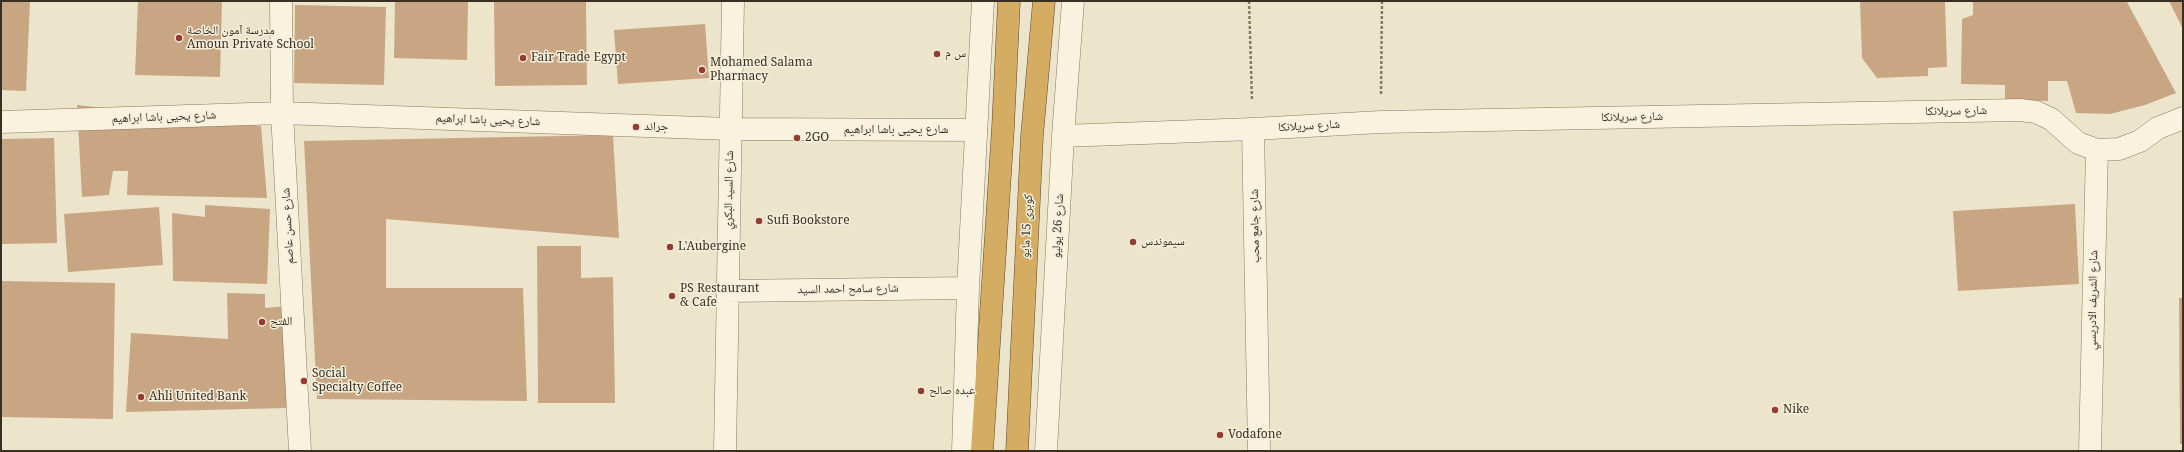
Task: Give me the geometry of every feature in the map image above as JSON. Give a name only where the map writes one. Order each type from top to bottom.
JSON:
[{"type":"highway","points":[[982,451],[1003,128],[1009,1]]},
{"type":"highway","name":"كوبرى 15 مايو","points":[[1017,451],[1032,136],[1044,1]]},
{"type":"street","name":"شارع حسن عاصم","points":[[281,1],[282,113],[300,451]]},
{"type":"street","name":"شارع السيد البكري","points":[[725,451],[733,1]]},
{"type":"street","points":[[964,451],[968,288],[983,1]]},
{"type":"street","name":"شارع 26 يوليو","points":[[1046,451],[1063,136],[1073,1]]},
{"type":"street","name":"شارع سريلانكا","points":[[1063,136],[1253,129],[1381,122],[2020,110],[2036,112],[2051,119],[2078,143],[2097,150],[2119,149],[2140,141],[2158,128],[2183,118]]},
{"type":"street","name":"شارع يحيى باشا ابراهيم","points":[[1,122],[282,113],[730,129],[976,130]]},
{"type":"street","name":"شارع جامع محب","points":[[1253,129],[1259,451]]},
{"type":"street","name":"شارع الشريف الادريسي","points":[[2090,451],[2097,150]]},
{"type":"street","name":"شارع سامح احمد السيد","points":[[727,291],[968,288]]},
{"type":"path","points":[[1249,1],[1253,129]]},
{"type":"path","points":[[1381,122],[1382,1]]},
{"type":"building","points":[[1,1],[30,1],[26,91],[1,90]]},
{"type":"building","name":"مدرسة آمون الخاصة Amoun Private School","points":[[138,1],[222,1],[220,77],[135,75]]},
{"type":"building","points":[[395,1],[468,1],[467,60],[394,58]]},
{"type":"building","points":[[494,1],[586,1],[587,85],[495,86]]},
{"type":"building","points":[[1860,1],[1945,1],[1947,67],[1928,68],[1928,76],[1877,78],[1862,58]]},
{"type":"building","points":[[1973,1],[2127,2],[2176,93],[2145,105],[2110,114],[2076,113],[2067,81],[2048,81],[2048,101],[2005,100],[2005,85],[1961,84],[1962,19],[1973,15]]},
{"type":"building","points":[[2169,1],[2183,1],[2183,29]]},
{"type":"building","points":[[295,5],[386,7],[384,85],[294,83]]},
{"type":"building","points":[[705,24],[709,78],[618,84],[614,30]]},
{"type":"building","points":[[77,105],[261,126],[267,198],[127,195],[128,171],[113,171],[109,195],[82,197]]},
{"type":"building","points":[[613,135],[619,238],[386,219],[386,288],[523,288],[527,401],[317,399],[304,141]]},
{"type":"building","points":[[54,138],[57,243],[1,244],[1,139]]},
{"type":"building","points":[[2075,204],[2079,284],[1958,291],[1953,211]]},
{"type":"building","points":[[205,205],[270,209],[267,284],[173,281],[172,213],[205,217]]},
{"type":"building","points":[[159,207],[163,265],[68,272],[64,214]]},
{"type":"building","points":[[537,246],[581,246],[581,278],[613,277],[615,403],[538,403]]},
{"type":"building","points":[[1,281],[115,283],[113,419],[1,417]]},
{"type":"building","points":[[227,293],[265,294],[265,308],[287,306],[286,408],[126,412],[131,333],[228,339]]},
{"type":"building","points":[[2179,298],[2183,298],[2183,444],[2180,444]]},
{"type":"place","name":"مدرسة آمون الخاصة Amoun Private School","points":[[179,38]]},
{"type":"place","name":"س م","points":[[937,54]]},
{"type":"place","name":"Fair Trade Egypt","points":[[523,58]]},
{"type":"place","name":"Mohamed Salama Pharmacy","points":[[702,70]]},
{"type":"place","name":"جراند","points":[[636,127]]},
{"type":"place","name":"2GO","points":[[797,138]]},
{"type":"place","name":"Sufi Bookstore","points":[[759,221]]},
{"type":"place","name":"سيموندس","points":[[1133,242]]},
{"type":"place","name":"L'Aubergine","points":[[670,247]]},
{"type":"place","name":"PS Restaurant & Cafe","points":[[672,296]]},
{"type":"place","name":"الفتح","points":[[262,322]]},
{"type":"place","name":"Social Specialty Coffee","points":[[304,381]]},
{"type":"place","name":"عبده صالح","points":[[921,391]]},
{"type":"place","name":"Ahli United Bank","points":[[141,397]]},
{"type":"place","name":"Nike","points":[[1775,410]]},
{"type":"place","name":"Vodafone","points":[[1220,435]]}]
